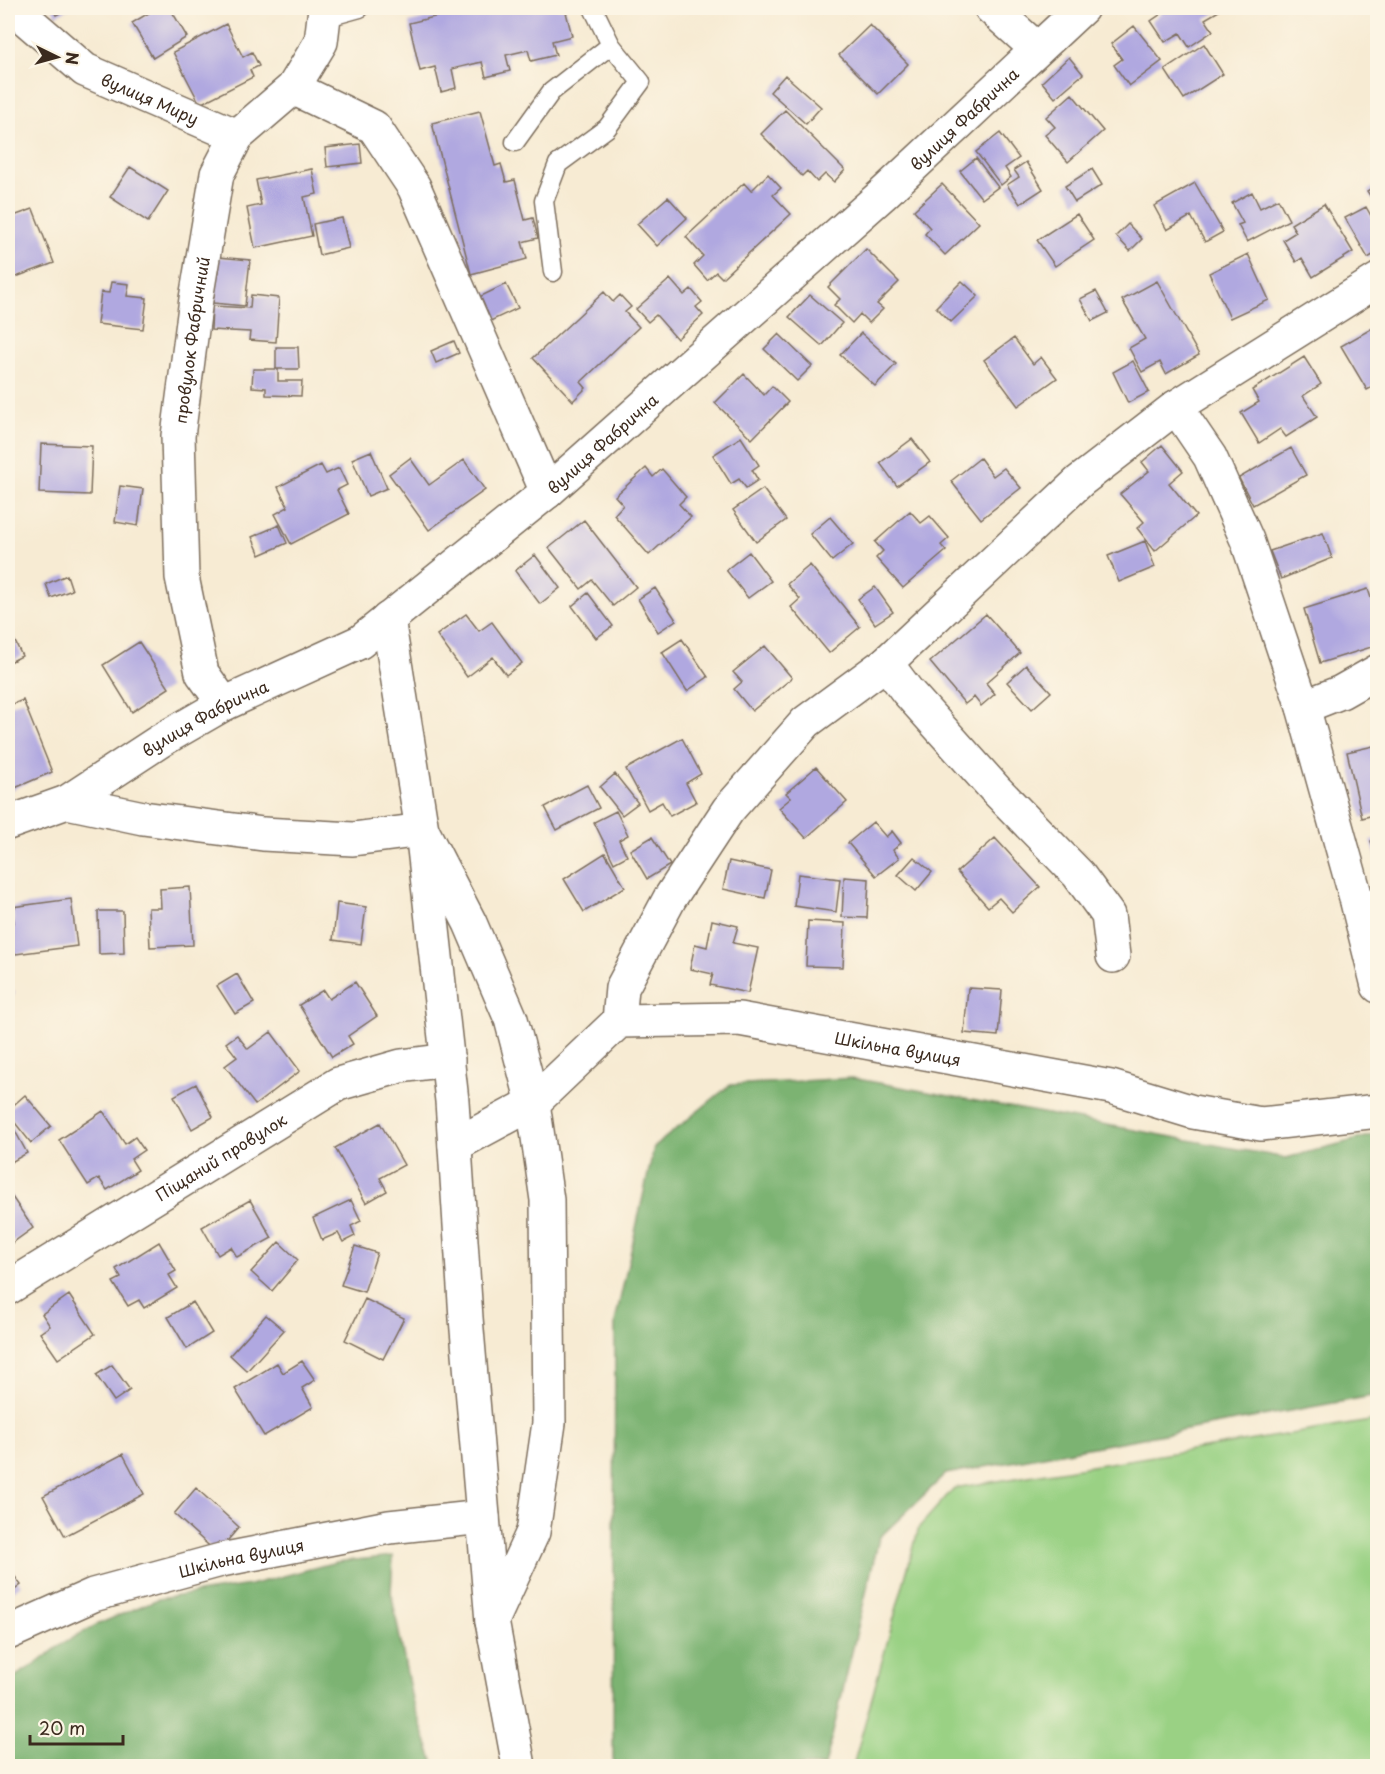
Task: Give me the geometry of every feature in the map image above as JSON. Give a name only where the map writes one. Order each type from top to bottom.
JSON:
[{"type":"street","name":"вулиця Миру","points":[[13,8],[85,70],[237,136]]},
{"type":"street","points":[[991,8],[1037,49]]},
{"type":"street","name":"вулиця Фабрична","points":[[8,823],[67,802],[160,741],[224,704],[360,642],[546,492],[882,195],[1082,8]]},
{"type":"street","name":"провулок Фабричний","points":[[224,704],[202,672],[182,577],[178,436],[196,299],[217,174],[237,136],[293,88],[321,42],[325,13]]},
{"type":"street","points":[[293,88],[374,127],[414,187],[546,492]]},
{"type":"street","points":[[455,1145],[533,1103],[620,1021],[622,988],[670,898],[728,810],[806,722],[886,663],[1080,481],[1176,407],[1377,280]]},
{"type":"street","points":[[1176,407],[1209,457],[1247,540],[1303,707],[1355,894],[1377,986]]},
{"type":"street","points":[[388,619],[422,830],[448,1060],[466,1318],[492,1621],[519,1767]]},
{"type":"street","points":[[886,663],[907,691],[996,790],[1078,874],[1108,915],[1113,956]]},
{"type":"street","points":[[1303,707],[1341,692],[1377,671]]},
{"type":"street","points":[[67,802],[143,818],[263,834],[353,839],[422,830]]},
{"type":"street","points":[[422,830],[470,922],[511,1019],[533,1103],[547,1200],[549,1423],[534,1532],[492,1621]]},
{"type":"street","name":"Шкільна вулиця","points":[[620,1021],[739,1019],[1111,1087],[1193,1112],[1261,1124],[1377,1111]]},
{"type":"street","name":"Піщаний провулок","points":[[8,1288],[338,1084],[400,1066],[448,1060]]},
{"type":"street","name":"Шкільна вулиця","points":[[8,1633],[93,1594],[221,1560],[389,1527],[483,1516]]},
{"type":"lane","points":[[325,13],[360,8]]},
{"type":"lane","points":[[553,272],[544,201],[558,164],[607,128],[642,82],[611,45],[593,8]]},
{"type":"lane","points":[[515,142],[551,92],[611,45]]},
{"type":"green space","points":[[852,1078],[1286,1158],[1377,1134],[1377,1395],[946,1474],[879,1538],[825,1766],[613,1766],[615,1322],[654,1147],[730,1085]]},
{"type":"green space","points":[[1377,1420],[1377,1766],[853,1766],[919,1527],[954,1488]]},
{"type":"green space","points":[[393,1556],[391,1592],[412,1700],[435,1766],[8,1766],[8,1681],[62,1644],[96,1625],[158,1599],[250,1585],[336,1562]]},
{"type":"building","points":[[52,8],[70,8],[56,15]]},
{"type":"building","points":[[157,8],[170,8],[187,37],[153,58],[132,23]]},
{"type":"building","points":[[472,8],[565,8],[572,36],[552,41],[556,55],[531,61],[528,50],[506,55],[510,71],[486,77],[482,62],[452,69],[456,88],[441,92],[435,67],[420,71],[409,23]]},
{"type":"building","points":[[1157,8],[1224,8],[1205,19],[1213,31],[1189,47],[1180,33],[1165,42],[1151,21],[1161,14]]},
{"type":"building","points":[[226,24],[243,57],[252,52],[259,66],[250,70],[253,77],[200,104],[173,52]]},
{"type":"building","points":[[870,25],[908,64],[878,94],[839,55]]},
{"type":"building","points":[[1134,26],[1162,61],[1129,86],[1114,65],[1122,59],[1111,44]]},
{"type":"building","points":[[1204,44],[1223,74],[1184,99],[1165,70]]},
{"type":"building","points":[[1069,57],[1083,74],[1055,98],[1042,82]]},
{"type":"building","points":[[785,75],[821,107],[806,124],[770,92]]},
{"type":"building","points":[[1072,94],[1103,131],[1068,162],[1045,135],[1055,127],[1046,117]]},
{"type":"building","points":[[785,110],[845,170],[834,182],[825,174],[817,182],[807,171],[802,176],[761,134]]},
{"type":"building","points":[[480,111],[495,166],[501,164],[506,182],[515,180],[525,220],[533,218],[538,238],[522,242],[527,259],[471,274],[432,123]]},
{"type":"building","points":[[1000,133],[1019,158],[1005,168],[1011,177],[1001,185],[976,152]]},
{"type":"building","points":[[360,144],[362,163],[327,167],[325,148]]},
{"type":"building","points":[[976,158],[998,187],[982,199],[960,171]]},
{"type":"building","points":[[1026,162],[1043,189],[1020,204],[1007,185],[1019,177],[1014,170]]},
{"type":"building","points":[[130,167],[168,191],[148,222],[110,197]]},
{"type":"building","points":[[312,169],[317,194],[304,197],[312,236],[255,248],[247,208],[261,205],[256,180]]},
{"type":"building","points":[[1092,169],[1102,185],[1075,202],[1065,186]]},
{"type":"building","points":[[768,174],[781,188],[773,195],[791,214],[722,278],[716,272],[707,280],[694,265],[703,256],[686,237],[744,183],[751,191]]},
{"type":"building","points":[[1195,183],[1223,232],[1205,242],[1191,216],[1167,230],[1154,206]]},
{"type":"building","points":[[942,184],[979,223],[945,255],[925,234],[930,228],[914,210]]},
{"type":"building","points":[[1378,184],[1378,208],[1367,191]]},
{"type":"building","points":[[1252,192],[1260,208],[1278,199],[1289,220],[1247,242],[1238,225],[1243,223],[1232,203]]},
{"type":"building","points":[[668,197],[687,218],[657,246],[637,224]]},
{"type":"building","points":[[1324,204],[1353,252],[1313,277],[1302,258],[1296,262],[1283,240],[1296,232],[1291,224]]},
{"type":"building","points":[[1366,207],[1378,228],[1378,252],[1368,258],[1345,218]]},
{"type":"building","points":[[33,209],[54,263],[8,280],[8,218]]},
{"type":"building","points":[[1077,214],[1094,240],[1055,266],[1037,240]]},
{"type":"building","points":[[342,218],[349,248],[319,255],[313,224]]},
{"type":"building","points":[[1128,224],[1142,239],[1130,251],[1116,236]]},
{"type":"building","points":[[866,249],[899,282],[877,304],[883,309],[869,323],[860,314],[852,323],[834,305],[840,299],[828,287]]},
{"type":"building","points":[[1248,254],[1269,300],[1230,318],[1209,273]]},
{"type":"building","points":[[218,257],[250,260],[245,306],[213,303]]},
{"type":"building","points":[[670,279],[684,295],[691,289],[702,302],[696,307],[703,315],[677,339],[656,315],[648,322],[636,309]]},
{"type":"building","points":[[962,281],[978,296],[951,322],[936,307]]},
{"type":"building","points":[[1157,281],[1199,355],[1166,374],[1160,362],[1142,372],[1129,348],[1145,339],[1122,300]]},
{"type":"building","points":[[111,282],[129,284],[127,296],[147,298],[143,329],[97,324],[101,292],[109,293]]},
{"type":"building","points":[[506,284],[518,308],[484,324],[473,300]]},
{"type":"building","points":[[1096,291],[1108,313],[1092,321],[1080,299]]},
{"type":"building","points":[[604,292],[613,302],[620,295],[631,307],[625,312],[639,327],[581,382],[586,388],[573,401],[533,358]]},
{"type":"building","points":[[251,295],[279,298],[276,342],[249,340],[250,332],[211,330],[212,306],[250,308]]},
{"type":"building","points":[[810,295],[842,323],[822,346],[789,317]]},
{"type":"building","points":[[1378,325],[1378,384],[1367,390],[1341,346]]},
{"type":"building","points":[[861,333],[896,364],[875,386],[840,355]]},
{"type":"building","points":[[779,334],[812,366],[797,381],[764,349]]},
{"type":"building","points":[[1014,338],[1033,364],[1041,357],[1057,378],[1018,406],[984,360]]},
{"type":"building","points":[[454,341],[459,353],[436,363],[431,351]]},
{"type":"building","points":[[276,347],[298,347],[299,369],[276,369]]},
{"type":"building","points":[[1304,357],[1321,384],[1303,396],[1317,417],[1286,437],[1280,429],[1259,443],[1241,413],[1259,402],[1252,390]]},
{"type":"building","points":[[1133,361],[1149,392],[1128,403],[1113,372]]},
{"type":"building","points":[[253,369],[278,369],[278,381],[302,381],[301,396],[266,395],[266,388],[252,387]]},
{"type":"building","points":[[744,374],[764,395],[772,386],[788,402],[752,439],[715,403]]},
{"type":"building","points":[[741,437],[759,465],[752,470],[758,480],[746,488],[739,479],[731,484],[713,455]]},
{"type":"building","points":[[912,439],[930,462],[897,486],[880,463]]},
{"type":"building","points":[[41,444],[92,446],[90,495],[39,493]]},
{"type":"building","points":[[1162,445],[1183,471],[1169,483],[1196,516],[1155,551],[1137,528],[1144,522],[1120,494],[1149,471],[1142,462]]},
{"type":"building","points":[[1291,448],[1306,475],[1253,505],[1239,478]]},
{"type":"building","points":[[371,451],[387,488],[368,496],[352,459]]},
{"type":"building","points":[[410,458],[429,485],[464,460],[485,490],[429,530],[389,474]]},
{"type":"building","points":[[980,458],[993,476],[1004,468],[1021,488],[981,519],[951,481]]},
{"type":"building","points":[[321,465],[326,474],[339,468],[347,485],[337,490],[349,514],[291,544],[275,514],[288,507],[278,487]]},
{"type":"building","points":[[646,468],[653,477],[662,469],[686,497],[679,504],[691,517],[649,555],[614,515],[623,505],[615,496]]},
{"type":"building","points":[[120,486],[143,489],[138,526],[115,522]]},
{"type":"building","points":[[763,489],[786,520],[756,542],[733,510]]},
{"type":"building","points":[[910,511],[921,523],[930,516],[949,538],[941,545],[946,551],[903,588],[876,558],[883,551],[875,542]]},
{"type":"building","points":[[830,517],[853,544],[832,561],[810,534]]},
{"type":"building","points":[[584,520],[636,587],[613,606],[592,580],[581,589],[549,548]]},
{"type":"building","points":[[279,525],[287,543],[260,555],[252,537]]},
{"type":"building","points":[[1323,533],[1332,558],[1281,579],[1270,551]]},
{"type":"building","points":[[1145,541],[1155,567],[1119,582],[1108,556]]},
{"type":"building","points":[[749,552],[771,581],[748,598],[726,570]]},
{"type":"building","points":[[535,555],[560,588],[540,604],[515,571]]},
{"type":"building","points":[[810,565],[860,627],[829,653],[791,607],[800,599],[787,584]]},
{"type":"building","points":[[67,575],[72,590],[51,598],[46,584]]},
{"type":"building","points":[[875,587],[893,612],[875,624],[858,599]]},
{"type":"building","points":[[655,588],[676,620],[658,632],[638,599]]},
{"type":"building","points":[[1368,589],[1378,619],[1378,645],[1320,663],[1304,609]]},
{"type":"building","points":[[588,593],[613,626],[596,638],[572,606]]},
{"type":"building","points":[[466,614],[479,631],[492,622],[522,663],[506,675],[493,657],[467,677],[437,635]]},
{"type":"building","points":[[986,614],[1020,653],[986,683],[995,694],[981,706],[974,697],[965,704],[930,662]]},
{"type":"building","points":[[8,627],[22,656],[8,663]]},
{"type":"building","points":[[682,639],[708,677],[687,691],[662,652]]},
{"type":"building","points":[[139,642],[169,688],[132,712],[103,665]]},
{"type":"building","points":[[765,646],[792,678],[752,711],[734,689],[742,682],[733,672]]},
{"type":"building","points":[[1026,665],[1051,692],[1032,709],[1007,682]]},
{"type":"building","points":[[23,700],[52,772],[8,791],[8,706]]},
{"type":"building","points":[[682,738],[701,774],[686,783],[696,802],[670,816],[662,802],[648,810],[626,769]]},
{"type":"building","points":[[1378,745],[1378,814],[1362,818],[1347,752]]},
{"type":"building","points":[[816,767],[847,802],[806,838],[779,808],[791,798],[786,793]]},
{"type":"building","points":[[615,774],[638,803],[622,815],[600,787]]},
{"type":"building","points":[[587,785],[599,808],[557,830],[545,807]]},
{"type":"building","points":[[616,811],[628,835],[619,840],[627,856],[614,863],[594,822]]},
{"type":"building","points":[[873,822],[886,837],[892,831],[901,843],[893,850],[899,858],[876,876],[848,843]]},
{"type":"building","points":[[652,837],[670,865],[647,879],[630,850]]},
{"type":"building","points":[[995,838],[1040,887],[1012,912],[999,898],[988,907],[957,872]]},
{"type":"building","points":[[1378,840],[1378,859],[1377,859],[1371,841]]},
{"type":"building","points":[[605,853],[625,887],[584,912],[564,879]]},
{"type":"building","points":[[914,857],[932,872],[916,891],[898,875]]},
{"type":"building","points":[[729,861],[771,870],[765,898],[723,889]]},
{"type":"building","points":[[798,874],[840,879],[836,912],[794,906]]},
{"type":"building","points":[[844,877],[869,879],[867,918],[842,917]]},
{"type":"building","points":[[190,887],[193,945],[150,947],[148,908],[161,908],[160,889]]},
{"type":"building","points":[[71,899],[77,946],[8,955],[8,924],[14,923],[12,907]]},
{"type":"building","points":[[337,903],[366,907],[361,944],[333,940]]},
{"type":"building","points":[[98,911],[123,911],[124,953],[99,954]]},
{"type":"building","points":[[712,920],[738,926],[733,943],[758,948],[748,993],[710,985],[713,974],[690,969],[695,944],[707,947]]},
{"type":"building","points":[[808,921],[845,923],[843,967],[806,966]]},
{"type":"building","points":[[237,974],[254,1003],[235,1014],[217,986]]},
{"type":"building","points":[[355,982],[377,1016],[348,1036],[353,1044],[332,1057],[299,1005],[323,990],[329,999]]},
{"type":"building","points":[[8,987],[15,992],[8,1007]]},
{"type":"building","points":[[968,988],[1002,990],[998,1036],[964,1033]]},
{"type":"building","points":[[271,1032],[300,1071],[255,1105],[225,1066],[237,1057],[226,1043],[237,1035],[248,1049]]},
{"type":"building","points":[[196,1084],[213,1117],[192,1129],[174,1096]]},
{"type":"building","points":[[25,1095],[51,1126],[31,1143],[8,1114],[8,1110]]},
{"type":"building","points":[[103,1111],[125,1144],[135,1137],[144,1150],[131,1159],[138,1170],[107,1190],[99,1178],[88,1185],[59,1140]]},
{"type":"building","points":[[8,1118],[27,1153],[8,1164]]},
{"type":"building","points":[[380,1123],[404,1165],[380,1178],[387,1191],[366,1203],[335,1148]]},
{"type":"building","points":[[8,1191],[33,1228],[8,1246]]},
{"type":"building","points":[[250,1200],[272,1238],[237,1257],[231,1247],[218,1255],[202,1227]]},
{"type":"building","points":[[351,1200],[361,1221],[351,1226],[355,1236],[343,1242],[338,1233],[322,1240],[313,1218]]},
{"type":"building","points":[[159,1242],[176,1271],[169,1275],[177,1288],[144,1308],[139,1300],[128,1306],[113,1282],[121,1278],[116,1269]]},
{"type":"building","points":[[279,1242],[298,1260],[272,1291],[251,1272]]},
{"type":"building","points":[[355,1246],[377,1253],[364,1292],[341,1285]]},
{"type":"building","points":[[69,1295],[95,1334],[58,1359],[40,1333],[50,1326],[42,1314]]},
{"type":"building","points":[[365,1299],[404,1318],[383,1359],[345,1340]]},
{"type":"building","points":[[193,1302],[212,1333],[187,1349],[168,1317]]},
{"type":"building","points":[[266,1315],[284,1330],[247,1371],[230,1355]]},
{"type":"building","points":[[302,1361],[315,1380],[302,1388],[313,1407],[264,1436],[235,1389],[277,1363],[283,1373]]},
{"type":"building","points":[[112,1365],[130,1390],[114,1401],[96,1375]]},
{"type":"building","points":[[123,1454],[144,1494],[65,1536],[43,1496]]},
{"type":"building","points":[[196,1488],[239,1527],[217,1553],[174,1514]]},
{"type":"building","points":[[8,1567],[21,1585],[8,1595]]}]
